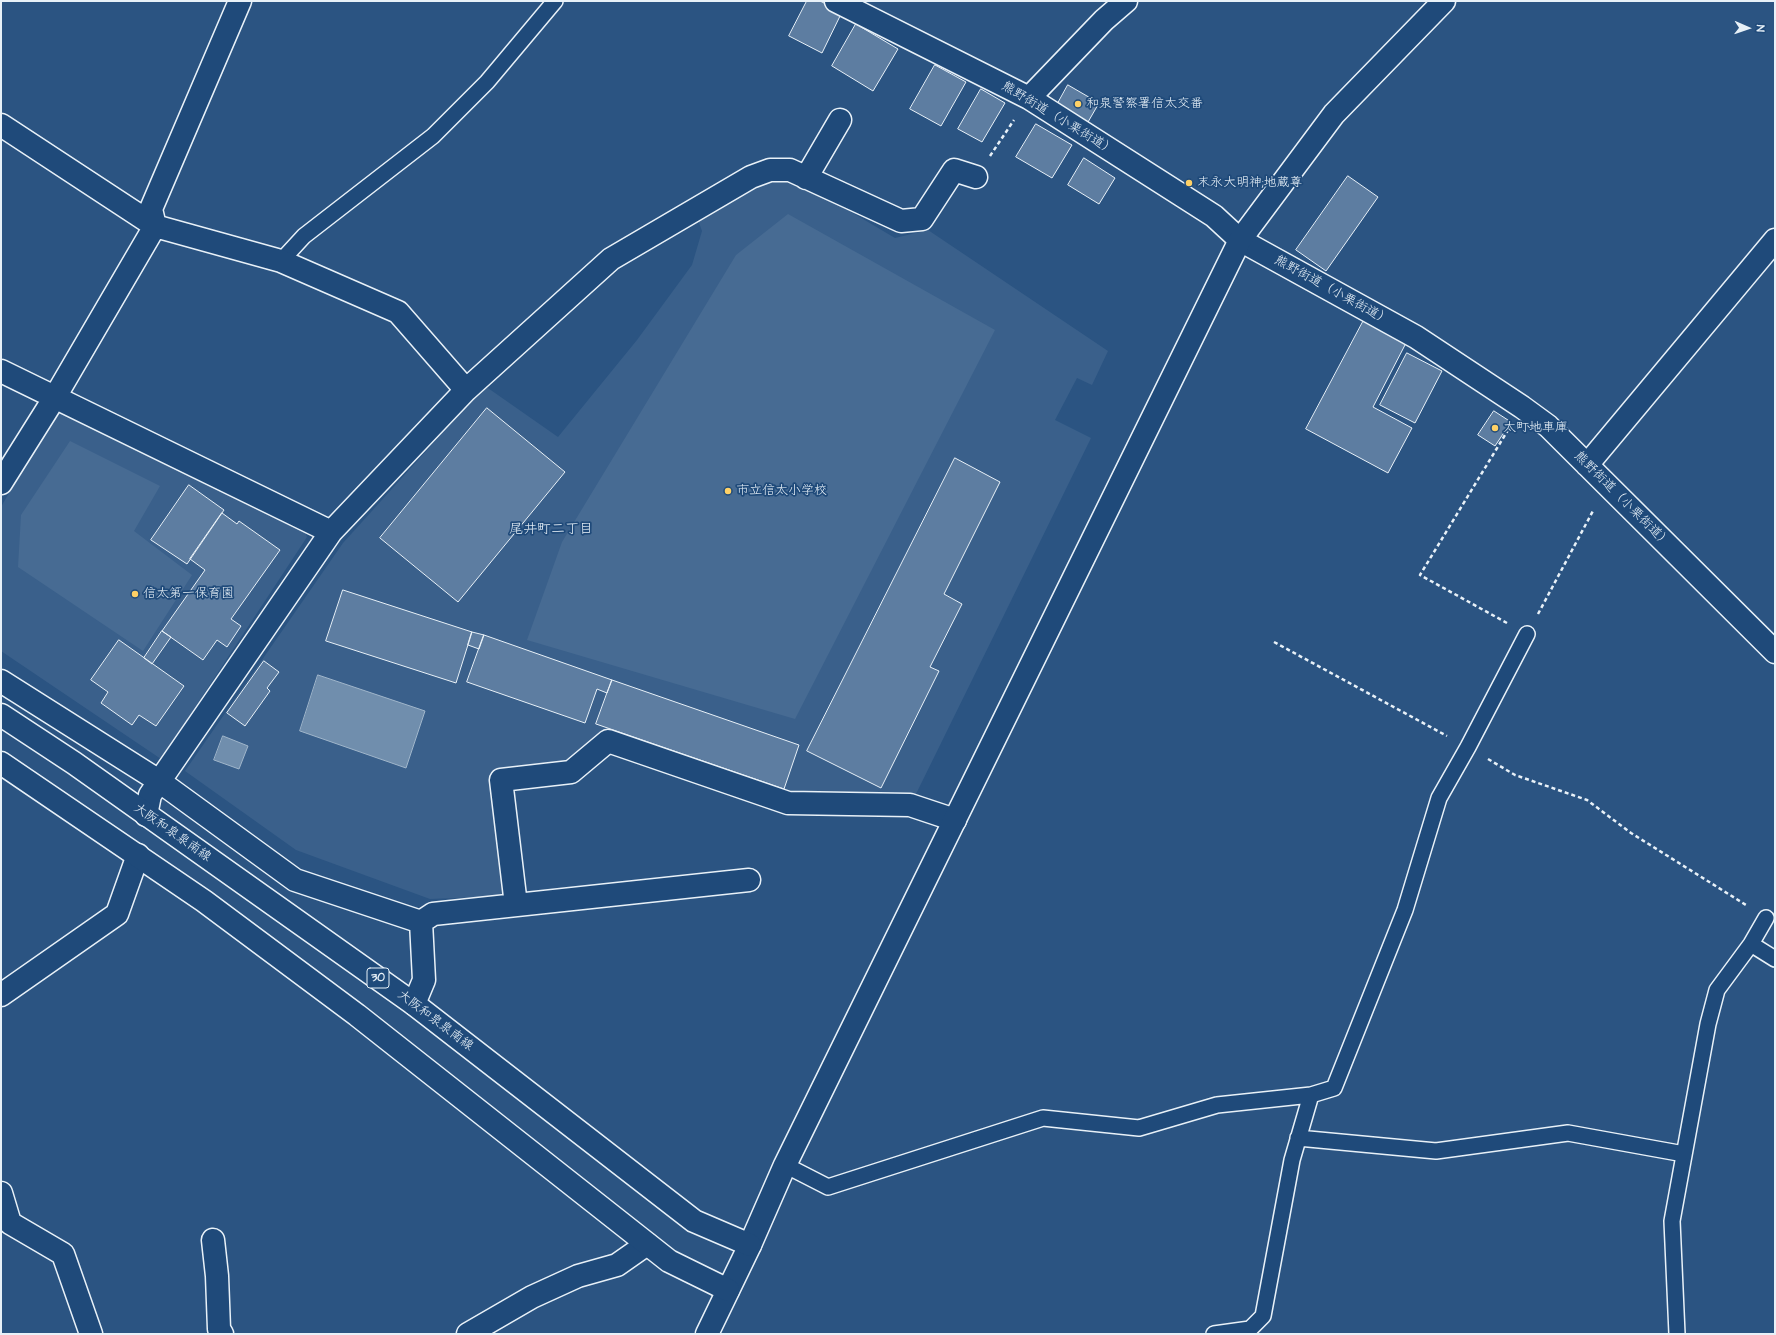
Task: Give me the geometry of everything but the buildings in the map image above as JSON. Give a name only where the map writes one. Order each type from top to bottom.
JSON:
[{"type":"street","points":[[1,483],[55,397],[155,226],[151,209],[240,1]]},
{"type":"street","name":"熊野街道（小栗街道）","points":[[836,1],[1029,98],[1214,216],[1240,240],[1416,337],[1522,407],[1548,426],[1775,652]]},
{"type":"street","points":[[1029,98],[1104,20],[1126,1]]},
{"type":"street","points":[[707,1334],[750,1245],[785,1166],[1240,240],[1334,114],[1444,1]]},
{"type":"street","points":[[806,178],[840,120]]},
{"type":"street","points":[[1,125],[155,226],[281,261],[398,312],[466,390]]},
{"type":"street","points":[[146,815],[150,795],[159,781],[331,532],[466,390],[611,259],[750,177],[770,170],[790,170],[901,222],[922,219],[954,170],[976,177]]},
{"type":"street","points":[[1587,465],[1775,240]]},
{"type":"street","points":[[1,370],[331,532]]},
{"type":"street","points":[[1,681],[159,781],[295,880],[421,922]]},
{"type":"street","name":"大阪和泉泉南線","points":[[1,715],[74,763],[414,1004],[694,1221],[750,1245]]},
{"type":"street","points":[[516,905],[501,780],[571,772],[608,741],[788,803],[910,805],[955,820]]},
{"type":"street","points":[[1,763],[204,901],[357,1015],[669,1261],[728,1290]]},
{"type":"street","points":[[1,995],[117,914],[138,855]]},
{"type":"street","points":[[421,922],[433,914],[749,880]]},
{"type":"street","points":[[414,1004],[424,980],[421,922]]},
{"type":"street","points":[[1,1193],[10,1223],[63,1254],[91,1334]]},
{"type":"street","points":[[213,1240],[217,1276],[219,1329],[222,1334]]},
{"type":"street","points":[[468,1334],[532,1297],[578,1276],[617,1265],[647,1244]]},
{"type":"lane","points":[[281,261],[304,236],[432,136],[487,82],[555,1]]},
{"type":"lane","points":[[785,1166],[828,1187],[1043,1118],[1139,1128],[1217,1105],[1311,1095],[1334,1088],[1405,910],[1439,798],[1468,747],[1527,634]]},
{"type":"lane","points":[[1677,1334],[1672,1221],[1708,1024],[1717,990],[1751,944],[1766,918]]},
{"type":"lane","points":[[1751,944],[1775,959]]},
{"type":"lane","points":[[1214,1334],[1250,1329],[1263,1316],[1292,1160],[1311,1095]]},
{"type":"lane","points":[[1298,1138],[1436,1151],[1568,1133],[1684,1154]]},
{"type":"path","points":[[1522,407],[1420,575],[1527,634],[1607,486]]},
{"type":"path","points":[[1274,642],[1468,747],[1515,775],[1586,800],[1631,833],[1766,918]]},
{"type":"shaded area","name":"市立信太小学校","points":[[788,181],[814,190],[895,238],[928,230],[1108,351],[1092,385],[1077,378],[1055,420],[1091,438],[915,796],[789,796],[605,735],[565,765],[494,774],[507,896],[430,899],[296,850],[185,771],[343,543],[485,386],[558,437],[637,340],[692,265],[702,231],[698,220],[760,183]]},
{"type":"shaded area","points":[[788,214],[995,330],[795,719],[527,640],[562,542],[736,255]]},
{"type":"shaded area","name":"信太第一保育園","points":[[56,410],[303,527],[307,537],[161,759],[1,651],[1,507]]},
{"type":"shaded area","points":[[70,441],[160,486],[134,531],[192,575],[143,651],[18,567],[21,515]]},
{"type":"shaded area","points":[[318,675],[425,711],[406,768],[300,731]]},
{"type":"shaded area","points":[[223,736],[248,746],[239,769],[214,760]]},
{"type":"place","name":"和泉警察署信太交番","points":[[1078,104]]},
{"type":"place","name":"末永大明神;地蔵尊","points":[[1189,183]]},
{"type":"place","name":"太町地車庫","points":[[1495,428]]},
{"type":"place","name":"市立信太小学校","points":[[728,491]]},
{"type":"place","name":"信太第一保育園","points":[[135,594]]},
{"type":"district","name":"尾井町二丁目","points":[[551,530]]}]
